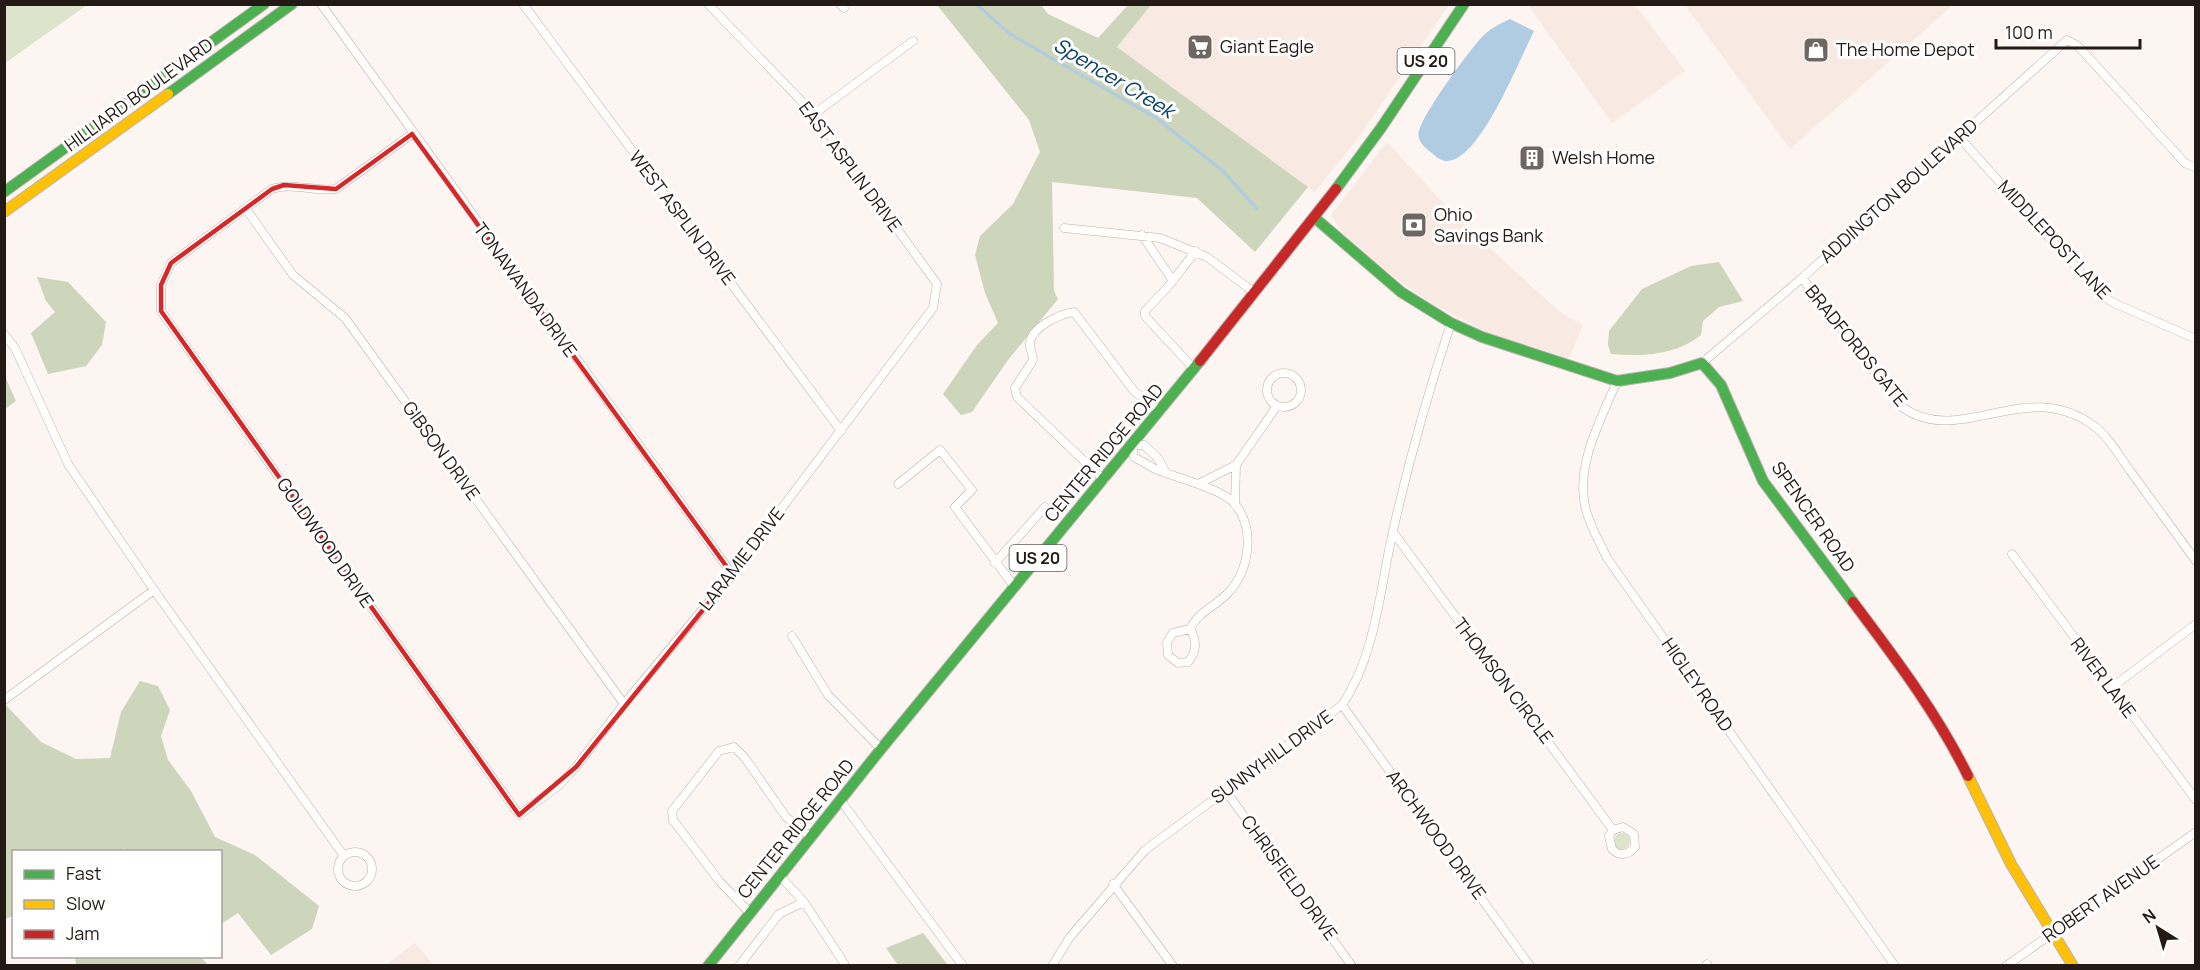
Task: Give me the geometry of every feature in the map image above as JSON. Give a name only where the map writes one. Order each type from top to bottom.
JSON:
[{"type":"main road","name":"HILLIARD BOULEVARD","points":[[4,192],[264,4]]},
{"type":"main road","name":"HILLIARD BOULEVARD","points":[[4,212],[292,4]]},
{"type":"main road","name":"CENTER RIDGE ROAD","points":[[708,966],[881,749],[1104,480],[1315,218],[1381,128],[1464,4]]},
{"type":"main road","points":[[1315,218],[1401,292],[1450,323],[1530,354],[1617,381],[1670,372],[1702,363]]},
{"type":"main road","name":"SPENCER ROAD","points":[[1702,363],[1721,385],[1763,481],[1914,684],[1949,738],[2011,864],[2052,935],[2073,966]]},
{"type":"street","name":"TONAWANDA DRIVE","points":[[321,4],[412,134],[732,574]]},
{"type":"street","name":"WEST ASPLIN DRIVE","points":[[522,4],[841,431]]},
{"type":"street","name":"EAST ASPLIN DRIVE","points":[[708,4],[814,114],[937,284]]},
{"type":"street","name":"ADDINGTON BOULEVARD","points":[[1702,363],[1802,278],[2067,40],[2078,46],[2185,163],[2196,168]]},
{"type":"street","points":[[814,114],[913,41]]},
{"type":"street","points":[[246,209],[272,189],[284,185],[325,191],[336,189],[412,134]]},
{"type":"street","name":"MIDDLEPOST LANE","points":[[1960,138],[2101,295],[2196,339]]},
{"type":"street","name":"GOLDWOOD DRIVE","points":[[246,209],[171,263],[161,285],[161,312],[519,815]]},
{"type":"street","name":"GIBSON DRIVE","points":[[246,209],[293,275],[345,318],[624,704]]},
{"type":"street","points":[[1064,228],[1142,235],[1196,251],[1222,266],[1255,293]]},
{"type":"street","points":[[1142,235],[1173,281]]},
{"type":"street","points":[[1194,369],[1144,316],[1145,311],[1173,281],[1196,251]]},
{"type":"street","name":"BRADFORDS GATE","points":[[1802,278],[1902,407],[1916,417],[1937,422],[2036,405],[2058,409],[2095,426],[2112,445],[2196,561]]},
{"type":"street","name":"LARAMIE DRIVE","points":[[519,815],[558,786],[576,767],[624,704],[732,574],[933,308],[937,284]]},
{"type":"street","points":[[1104,480],[1017,397],[1015,388],[1033,360],[1029,344],[1033,336],[1047,322],[1061,314],[1074,312],[1134,391],[1160,411]]},
{"type":"street","name":"SUNNYHILL DRIVE","points":[[1052,966],[1066,942],[1113,884],[1145,850],[1342,705],[1362,670],[1418,423],[1450,323]]},
{"type":"street","points":[[4,334],[15,348],[68,464],[154,590],[344,856]]},
{"type":"street","points":[[1278,374],[1290,374],[1298,381],[1300,397],[1292,405],[1277,406],[1267,393],[1269,381],[1278,374]]},
{"type":"street","name":"HIGLEY ROAD","points":[[1617,381],[1592,441],[1585,471],[1583,487],[1585,506],[1593,531],[1607,558],[1895,966]]},
{"type":"street","points":[[1198,484],[1236,465],[1277,406]]},
{"type":"street","points":[[1166,473],[1158,458],[1144,445],[1132,445],[1134,457],[1166,473],[1218,492],[1235,505]]},
{"type":"street","points":[[898,484],[940,450],[972,490],[955,507],[1014,586]]},
{"type":"street","points":[[1190,629],[1196,642],[1194,652],[1188,662],[1178,663],[1168,655],[1167,642],[1173,633],[1190,629],[1198,616],[1227,594],[1243,568],[1248,538],[1235,505],[1236,465]]},
{"type":"street","points":[[995,563],[1045,507]]},
{"type":"street","name":"THOMSON CIRCLE","points":[[1393,532],[1613,830]]},
{"type":"street","name":"RIVER LANE","points":[[2012,554],[2196,800]]},
{"type":"street","points":[[4,700],[154,590]]},
{"type":"street","points":[[2111,688],[2196,624]]},
{"type":"street","points":[[792,636],[828,695],[881,749]]},
{"type":"street","name":"ARCHWOOD DRIVE","points":[[1342,705],[1530,966]]},
{"type":"street","points":[[750,913],[720,882],[673,820],[672,811],[718,751],[734,747],[745,758],[786,817],[811,837]]},
{"type":"street","name":"CHRISFIELD DRIVE","points":[[1225,790],[1352,966]]},
{"type":"street","points":[[841,801],[963,966]]},
{"type":"street","name":"ROBERT AVENUE","points":[[2006,966],[2196,832]]},
{"type":"street","points":[[361,852],[370,859],[373,871],[368,881],[352,887],[342,882],[338,871],[344,856],[361,852]]},
{"type":"street","points":[[780,876],[804,902],[844,965]]},
{"type":"street","points":[[1113,884],[1173,966]]},
{"type":"street","points":[[739,966],[779,914],[804,902]]},
{"type":"highlighted area","points":[[412,134],[732,574],[576,767],[519,815],[161,311],[161,285],[171,263],[272,189],[284,185],[336,189]]},
{"type":"shaded area","points":[[1151,5],[1449,5],[1356,141],[1315,192],[1117,47]]},
{"type":"shaded area","points":[[1528,5],[1635,5],[1685,71],[1612,123]]},
{"type":"shaded area","points":[[1685,5],[1953,5],[1790,149]]},
{"type":"shaded area","points":[[1387,142],[1454,215],[1563,314],[1583,325],[1569,358],[1495,336],[1431,303],[1394,277],[1342,232],[1331,215]]},
{"type":"shaded area","points":[[415,943],[434,965],[386,965]]},
{"type":"green space","points":[[5,4],[87,4],[87,5],[5,63]]},
{"type":"green space","points":[[937,5],[1041,5],[1048,14],[1098,38],[1128,5],[1151,5],[1117,47],[1308,187],[1255,252],[1197,198],[1052,182],[1054,291],[1058,299],[1008,360],[972,412],[961,415],[943,394],[977,345],[998,323],[985,293],[975,255],[980,236],[1013,204],[1040,152],[1029,120]]},
{"type":"green space","points":[[1719,262],[1743,301],[1719,307],[1703,321],[1701,335],[1681,347],[1647,355],[1611,354],[1608,345],[1609,331],[1642,289],[1691,266]]},
{"type":"green space","points":[[37,277],[68,282],[106,322],[102,345],[86,366],[48,374],[31,333],[55,312],[46,301]]},
{"type":"green space","points":[[4,374],[16,401],[5,409],[4,409]]},
{"type":"green space","points":[[140,681],[158,686],[170,710],[161,736],[168,760],[191,791],[215,837],[255,855],[319,906],[312,929],[271,955],[238,913],[222,923],[222,850],[125,850],[125,848],[122,850],[12,850],[12,916],[5,919],[4,703],[41,742],[76,759],[110,758],[121,712]]},
{"type":"green space","points":[[1622,833],[1630,841],[1622,849],[1614,841]]},
{"type":"green space","points":[[923,933],[948,965],[898,965],[886,948]]},
{"type":"green space","points":[[75,958],[202,958],[208,965],[76,965]]},
{"type":"water","points":[[1510,19],[1534,31],[1509,83],[1486,126],[1473,144],[1461,156],[1448,161],[1442,160],[1420,141],[1418,134],[1423,122],[1446,84],[1480,39],[1494,27]]},
{"type":"waterway","name":"Spencer Creek","points":[[976,4],[1010,34],[1156,118],[1223,171],[1257,209]]},
{"type":"traffic: fast","points":[[4,192],[264,4]]},
{"type":"traffic: fast","points":[[168,94],[292,4]]},
{"type":"traffic: fast","points":[[1336,189],[1381,128],[1464,4]]},
{"type":"traffic: fast","points":[[1315,218],[1401,292],[1451,323],[1482,337],[1617,381],[1670,373],[1702,363],[1721,385],[1763,481],[1853,602]]},
{"type":"traffic: fast","points":[[708,966],[881,749],[1200,361]]},
{"type":"traffic: slow","points":[[4,212],[168,94]]},
{"type":"traffic: slow","points":[[1968,776],[2011,864],[2073,966]]},
{"type":"traffic: jam","points":[[1200,361],[1336,189]]},
{"type":"traffic: jam","points":[[1853,602],[1929,708],[1968,776]]},
{"type":"place","name":"Giant Eagle","points":[[1200,47]]},
{"type":"place","name":"The Home Depot","points":[[1816,50]]},
{"type":"place","name":"Welsh Home","points":[[1532,158]]},
{"type":"place","name":"Ohio Savings Bank","points":[[1414,225]]}]
